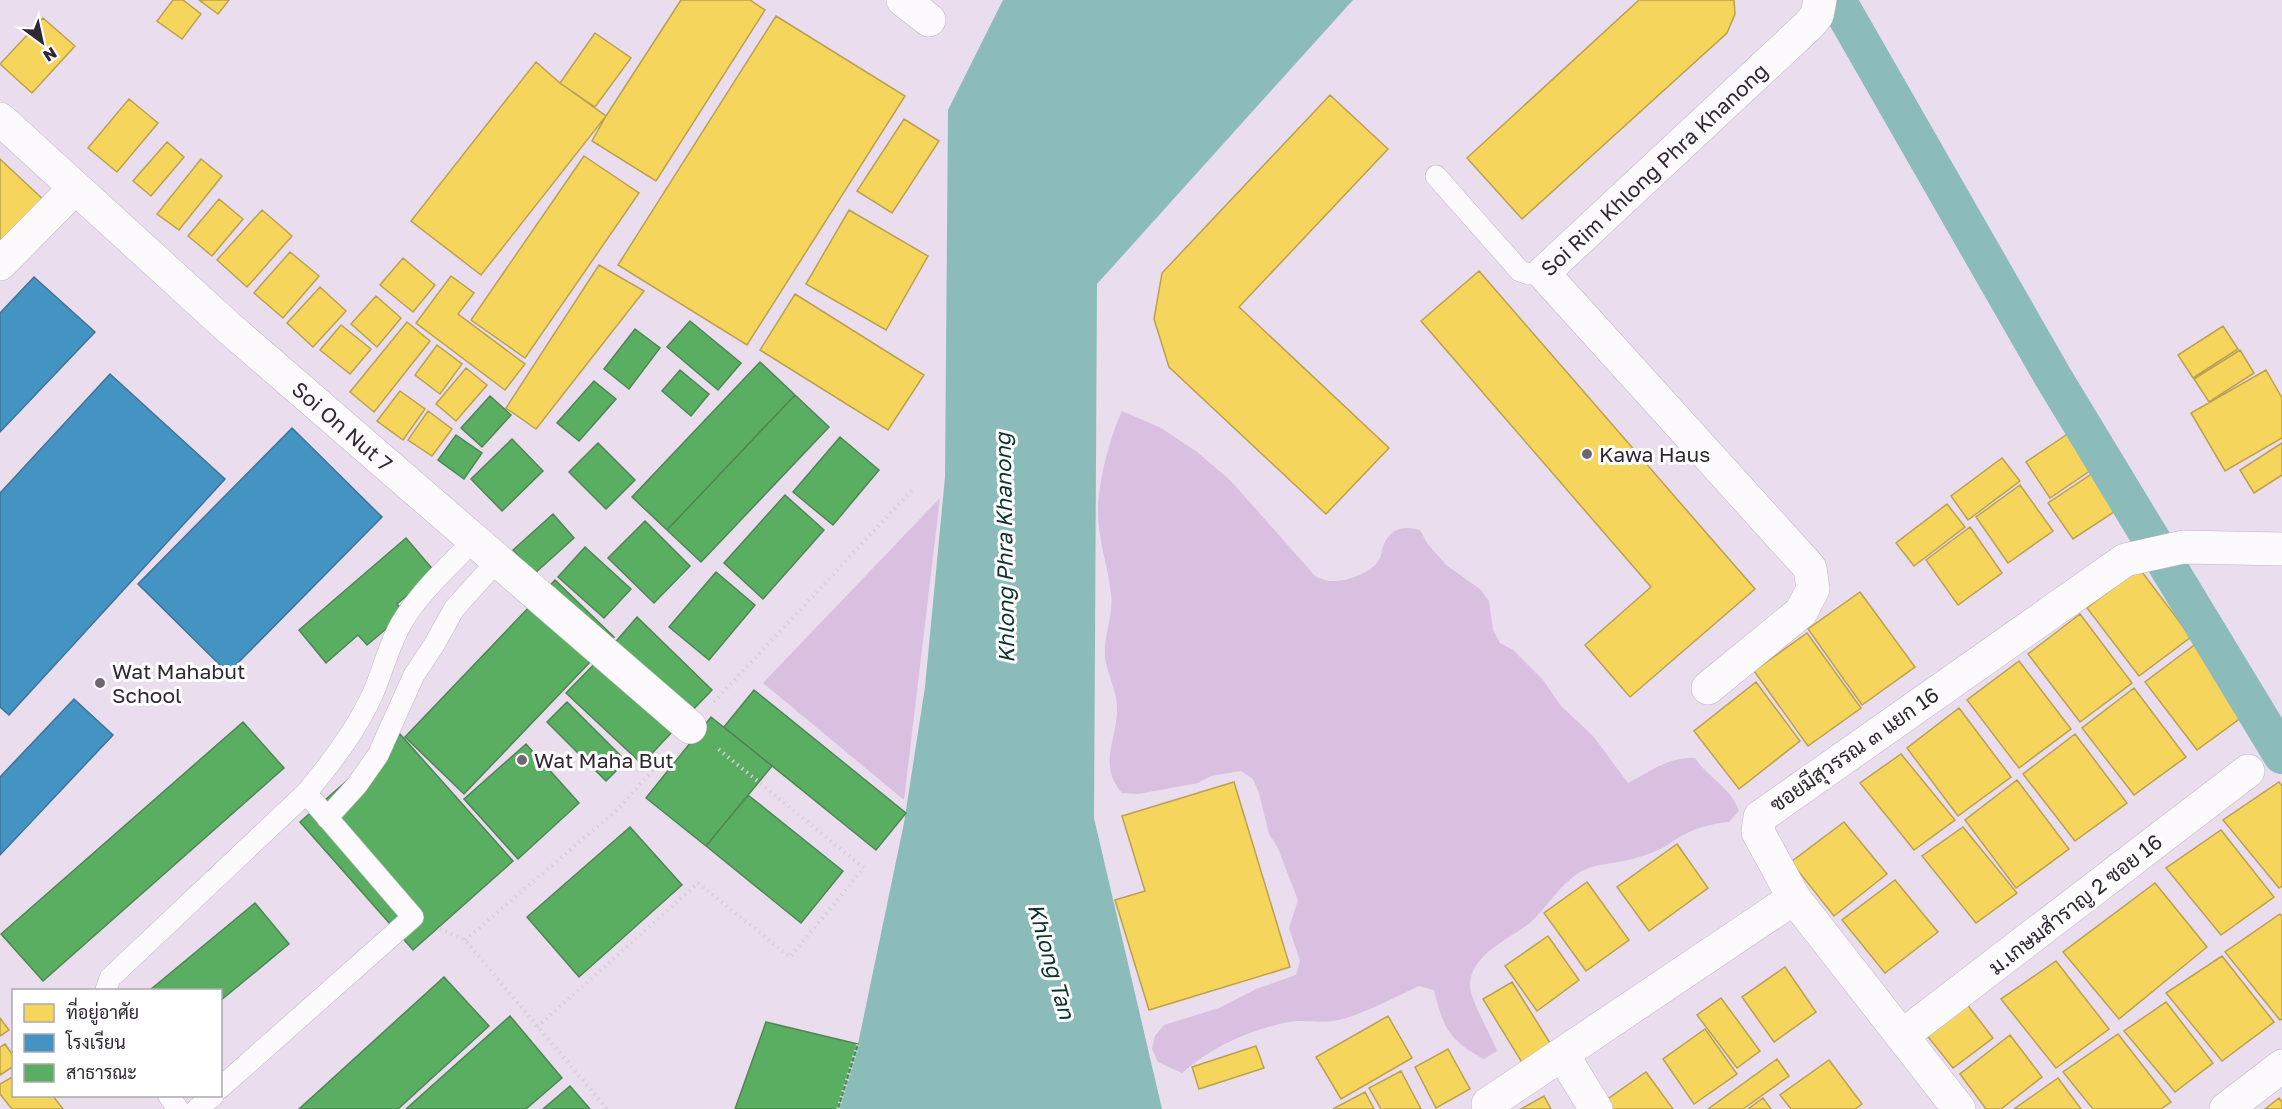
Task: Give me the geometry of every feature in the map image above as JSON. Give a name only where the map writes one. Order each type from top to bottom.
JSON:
[{"type":"street","points":[[903,0],[928,20]]},
{"type":"street","name":"Soi Rim Khlong Phra Khanong","points":[[1708,688],[1801,612],[1813,589],[1810,568],[1543,273],[1815,12]]},
{"type":"street","name":"Soi On Nut 7","points":[[0,119],[228,327],[690,727]]},
{"type":"street","points":[[0,264],[75,188]]},
{"type":"street","name":"ซอยมีสุวรรณ ๓ แยก 16","points":[[1949,1105],[1902,1036],[1794,898],[1758,832],[1760,817],[2125,560],[2183,547],[2282,549]]},
{"type":"street","name":"ม.เกษมสำราญ 2 ซอย 16","points":[[1902,1036],[2248,771]]},
{"type":"street","points":[[1488,1104],[1794,898]]},
{"type":"street","points":[[1562,1054],[1596,1109]]},
{"type":"street","points":[[2226,1109],[2282,1066]]},
{"type":"lane","points":[[1436,176],[1520,271],[1529,274],[1543,273]]},
{"type":"lane","points":[[106,989],[110,978],[306,793],[357,724],[404,619],[434,582],[485,550]]},
{"type":"lane","points":[[327,818],[357,785],[378,755],[414,675],[434,645],[485,550]]},
{"type":"lane","points":[[222,1087],[413,917],[306,793]]},
{"type":"lane","points":[[198,1109],[211,1097]]},
{"type":"path","points":[[465,940],[618,809],[690,727],[913,489]]},
{"type":"path","points":[[537,1027],[698,883],[790,957],[864,868],[690,727]]},
{"type":"path","points":[[413,917],[465,940],[607,1109]]},
{"type":"path","points":[[838,1109],[858,1044]]},
{"type":"shaded area","points":[[1122,411],[1161,428],[1197,452],[1230,480],[1316,577],[1337,581],[1359,576],[1377,563],[1384,544],[1391,534],[1404,528],[1420,530],[1427,543],[1446,565],[1480,589],[1489,601],[1493,630],[1500,643],[1513,650],[1543,680],[1561,706],[1593,736],[1628,783],[1668,762],[1695,758],[1735,802],[1739,811],[1729,822],[1696,829],[1649,854],[1584,870],[1562,887],[1532,921],[1485,954],[1472,973],[1470,984],[1477,1007],[1497,1051],[1484,1059],[1463,1046],[1449,1032],[1434,990],[1419,986],[1339,1020],[1288,1022],[1245,1035],[1206,1055],[1182,1073],[1158,1062],[1152,1049],[1155,1036],[1164,1025],[1219,1008],[1256,989],[1296,975],[1300,961],[1289,928],[1298,900],[1277,846],[1269,834],[1259,793],[1253,779],[1241,771],[1211,776],[1198,783],[1138,794],[1122,793],[1111,773],[1110,753],[1117,704],[1105,650],[1112,602],[1099,530],[1098,508],[1100,484],[1106,458]]},
{"type":"shaded area","points":[[940,498],[904,800],[763,683]]},
{"type":"water","points":[[1003,0],[1353,0],[1097,284],[1094,818],[1162,1109],[838,1109],[858,1044],[904,823],[925,687],[945,477],[948,110]]},
{"type":"building: ที่อยู่อาศัย","points":[[173,0],[183,0],[201,14],[182,39],[157,21]]},
{"type":"building: ที่อยู่อาศัย","points":[[199,0],[229,0],[218,14]]},
{"type":"building: ที่อยู่อาศัย","points":[[681,0],[750,0],[765,10],[656,181],[592,141]]},
{"type":"building: ที่อยู่อาศัย","points":[[1639,0],[1734,0],[1735,14],[1727,33],[1522,219],[1467,158]]},
{"type":"building: ที่อยู่อาศัย","points":[[776,16],[905,96],[747,345],[618,265]]},
{"type":"building: ที่อยู่อาศัย","points":[[43,18],[75,46],[32,93],[0,64]]},
{"type":"building: ที่อยู่อาศัย","points":[[595,33],[631,58],[595,107],[560,83]]},
{"type":"building: ที่อยู่อาศัย","points":[[536,62],[560,83],[606,116],[481,275],[411,221]]},
{"type":"building: ที่อยู่อาศัย","points":[[1330,95],[1388,149],[1239,307],[1389,448],[1326,514],[1169,367],[1154,319],[1162,273]]},
{"type":"building: ที่อยู่อาศัย","points":[[129,99],[158,123],[117,172],[88,148]]},
{"type":"building: ที่อยู่อาศัย","points":[[904,119],[939,141],[892,213],[857,191]]},
{"type":"building: ที่อยู่อาศัย","points":[[167,142],[184,157],[151,196],[133,181]]},
{"type":"building: ที่อยู่อาศัย","points":[[584,156],[639,193],[525,358],[471,320]]},
{"type":"building: ที่อยู่อาศัย","points":[[0,159],[47,203],[0,254]]},
{"type":"building: ที่อยู่อาศัย","points":[[201,159],[222,176],[179,230],[157,214]]},
{"type":"building: ที่อยู่อาศัย","points":[[219,199],[243,219],[212,256],[188,236]]},
{"type":"building: ที่อยู่อาศัย","points":[[262,210],[292,236],[247,287],[217,260]]},
{"type":"building: ที่อยู่อาศัย","points":[[849,210],[928,256],[886,330],[806,284]]},
{"type":"building: ที่อยู่อาศัย","points":[[290,252],[319,276],[283,318],[254,293]]},
{"type":"building: ที่อยู่อาศัย","points":[[403,258],[435,285],[413,312],[380,285]]},
{"type":"building: ที่อยู่อาศัย","points":[[599,265],[644,291],[536,429],[506,408]]},
{"type":"building: ที่อยู่อาศัย","name":"Kawa Haus","points":[[1479,271],[1755,589],[1630,697],[1585,645],[1651,587],[1421,321]]},
{"type":"building: ที่อยู่อาศัย","points":[[451,276],[474,293],[458,314],[525,364],[505,390],[416,323]]},
{"type":"building: ที่อยู่อาศัย","points":[[320,287],[346,311],[313,347],[287,323]]},
{"type":"building: ที่อยู่อาศัย","points":[[795,294],[924,375],[888,430],[760,350]]},
{"type":"building: ที่อยู่อาศัย","points":[[376,296],[401,318],[377,347],[351,324]]},
{"type":"building: ที่อยู่อาศัย","points":[[407,322],[430,341],[374,412],[350,392]]},
{"type":"building: ที่อยู่อาศัย","points":[[341,325],[371,349],[350,374],[320,350]]},
{"type":"building: ที่อยู่อาศัย","points":[[2223,326],[2238,349],[2193,378],[2178,355]]},
{"type":"building: ที่อยู่อาศัย","points":[[437,345],[462,364],[440,394],[415,375]]},
{"type":"building: ที่อยู่อาศัย","points":[[2240,350],[2254,373],[2209,402],[2194,379]]},
{"type":"building: ที่อยู่อาศัย","points":[[466,368],[487,385],[456,421],[436,404]]},
{"type":"building: ที่อยู่อาศัย","points":[[2266,370],[2282,398],[2282,438],[2225,471],[2191,413]]},
{"type":"building: ที่อยู่อาศัย","points":[[400,391],[425,409],[403,440],[377,421]]},
{"type":"building: ที่อยู่อาศัย","points":[[428,411],[452,429],[432,456],[408,440]]},
{"type":"building: ที่อยู่อาศัย","points":[[2075,429],[2100,464],[2050,498],[2026,462]]},
{"type":"building: ที่อยู่อาศัย","points":[[2282,443],[2282,475],[2254,493],[2240,470]]},
{"type":"building: ที่อยู่อาศัย","points":[[2002,458],[2020,481],[1968,520],[1951,496]]},
{"type":"building: ที่อยู่อาศัย","points":[[2099,469],[2123,506],[2073,539],[2048,503]]},
{"type":"building: ที่อยู่อาศัย","points":[[2020,485],[2053,531],[2008,563],[1976,517]]},
{"type":"building: ที่อยู่อาศัย","points":[[1947,504],[1965,527],[1914,566],[1896,543]]},
{"type":"building: ที่อยู่อาศัย","points":[[1970,527],[2002,573],[1958,605],[1926,560]]},
{"type":"building: ที่อยู่อาศัย","points":[[2139,568],[2191,637],[2139,676],[2087,608]]},
{"type":"building: ที่อยู่อาศัย","points":[[1860,592],[1915,667],[1862,705],[1808,629]]},
{"type":"building: ที่อยู่อาศัย","points":[[2080,614],[2132,683],[2080,722],[2028,654]]},
{"type":"building: ที่อยู่อาศัย","points":[[1807,633],[1861,708],[1808,746],[1754,671]]},
{"type":"building: ที่อยู่อาศัย","points":[[2197,643],[2249,712],[2197,750],[2145,682]]},
{"type":"building: ที่อยู่อาศัย","points":[[2019,661],[2071,729],[2019,768],[1967,700]]},
{"type":"building: ที่อยู่อาศัย","points":[[1756,682],[1800,741],[1739,789],[1694,731]]},
{"type":"building: ที่อยู่อาศัย","points":[[2134,688],[2186,757],[2134,795],[2082,728]]},
{"type":"building: ที่อยู่อาศัย","points":[[1959,708],[2011,777],[1958,816],[1907,748]]},
{"type":"building: ที่อยู่อาศัย","points":[[2075,734],[2127,803],[2075,841],[2023,774]]},
{"type":"building: ที่อยู่อาศัย","points":[[1901,754],[1955,820],[1914,850],[1860,783]]},
{"type":"building: ที่อยู่อาศัย","points":[[2017,780],[2069,849],[2016,888],[1965,820]]},
{"type":"building: ที่อยู่อาศัย","points":[[1234,782],[1290,967],[1149,1010],[1115,900],[1145,891],[1122,816]]},
{"type":"building: ที่อยู่อาศัย","points":[[2279,782],[2282,786],[2282,886],[2279,888],[2223,820]]},
{"type":"building: ที่อยู่อาศัย","points":[[1844,822],[1887,874],[1834,916],[1791,862]]},
{"type":"building: ที่อยู่อาศัย","points":[[1963,827],[2017,893],[1976,923],[1922,856]]},
{"type":"building: ที่อยู่อาศัย","points":[[2221,830],[2274,897],[2221,935],[2166,868]]},
{"type":"building: ที่อยู่อาศัย","points":[[1677,844],[1708,888],[1649,931],[1617,887]]},
{"type":"building: ที่อยู่อาศัย","points":[[1895,880],[1938,932],[1885,973],[1842,920]]},
{"type":"building: ที่อยู่อาศัย","points":[[1587,882],[1629,940],[1586,971],[1544,913]]},
{"type":"building: ที่อยู่อาศัย","points":[[2155,883],[2207,947],[2119,1019],[2063,952]]},
{"type":"building: ที่อยู่อาศัย","points":[[2280,914],[2282,916],[2282,1019],[2280,1020],[2225,952]]},
{"type":"building: ที่อยู่อาศัย","points":[[1548,936],[1579,980],[1537,1011],[1505,966]]},
{"type":"building: ที่อยู่อาศัย","points":[[2222,956],[2274,1022],[2222,1061],[2166,993]]},
{"type":"building: ที่อยู่อาศัย","points":[[2056,961],[2109,1029],[2056,1068],[2001,999]]},
{"type":"building: ที่อยู่อาศัย","points":[[1785,967],[1816,1012],[1774,1042],[1742,997]]},
{"type":"building: ที่อยู่อาศัย","points":[[1512,982],[1555,1051],[1526,1069],[1483,999]]},
{"type":"building: ที่อยู่อาศัย","points":[[1721,998],[1760,1051],[1737,1068],[1697,1015]]},
{"type":"building: ที่อยู่อาศัย","points":[[2166,1002],[2213,1063],[2175,1092],[2124,1031]]},
{"type":"building: ที่อยู่อาศัย","points":[[1966,1003],[1993,1038],[1953,1068],[1925,1033]]},
{"type":"building: ที่อยู่อาศัย","points":[[1388,1016],[1412,1058],[1341,1099],[1316,1057]]},
{"type":"building: ที่อยู่อาศัย","points":[[0,1018],[9,1030],[0,1036]]},
{"type":"building: ที่อยู่อาศัย","points":[[1705,1029],[1737,1074],[1694,1104],[1663,1059]]},
{"type":"building: ที่อยู่อาศัย","points":[[2118,1034],[2171,1102],[2161,1109],[2093,1109],[2063,1072]]},
{"type":"building: ที่อยู่อาศัย","points":[[2010,1035],[2042,1077],[2001,1109],[1986,1109],[1960,1074]]},
{"type":"building: ที่อยู่อาศัย","points":[[5,1044],[12,1054],[12,1067],[0,1075],[0,1047]]},
{"type":"building: ที่อยู่อาศัย","points":[[1256,1046],[1264,1068],[1199,1089],[1192,1067]]},
{"type":"building: ที่อยู่อาศัย","points":[[1448,1049],[1470,1089],[1436,1108],[1415,1067]]},
{"type":"building: ที่อยู่อาศัย","points":[[1777,1059],[1789,1076],[1743,1109],[1708,1109]]},
{"type":"building: ที่อยู่อาศัย","points":[[1829,1060],[1862,1104],[1855,1109],[1791,1109],[1780,1095]]},
{"type":"building: ที่อยู่อาศัย","points":[[1401,1071],[1421,1109],[1381,1109],[1369,1088]]},
{"type":"building: ที่อยู่อาศัย","points":[[1646,1072],[1673,1109],[1607,1109],[1602,1103]]},
{"type":"building: ที่อยู่อาศัย","points":[[12,1077],[12,1097],[54,1097],[63,1109],[12,1109],[0,1094],[0,1084]]},
{"type":"building: ที่อยู่อาศัย","points":[[2058,1078],[2081,1109],[2014,1109]]},
{"type":"building: ที่อยู่อาศัย","points":[[1365,1092],[1374,1109],[1333,1109]]},
{"type":"building: ที่อยู่อาศัย","points":[[1544,1096],[1551,1109],[1521,1109]]},
{"type":"building: ที่อยู่อาศัย","points":[[1763,1098],[1771,1109],[1748,1109]]},
{"type":"building: ที่อยู่อาศัย","points":[[2279,1098],[2282,1102],[2282,1109],[2265,1109]]},
{"type":"building: โรงเรียน","points":[[34,277],[95,332],[0,432],[0,313]]},
{"type":"building: โรงเรียน","points":[[110,374],[225,479],[9,715],[0,707],[0,493]]},
{"type":"building: โรงเรียน","points":[[292,428],[382,517],[228,673],[138,584]]},
{"type":"building: โรงเรียน","points":[[74,699],[113,735],[0,855],[0,777]]},
{"type":"building: สาธารณะ","points":[[690,321],[741,363],[718,390],[667,347]]},
{"type":"building: สาธารณะ","points":[[635,329],[660,348],[629,389],[604,369]]},
{"type":"building: สาธารณะ","points":[[760,362],[795,395],[667,530],[632,497]]},
{"type":"building: สาธารณะ","points":[[680,370],[709,394],[691,416],[662,391]]},
{"type":"building: สาธารณะ","points":[[594,381],[616,399],[579,441],[557,423]]},
{"type":"building: สาธารณะ","points":[[795,395],[829,427],[701,562],[667,530]]},
{"type":"building: สาธารณะ","points":[[490,396],[511,415],[482,447],[461,428]]},
{"type":"building: สาธารณะ","points":[[456,435],[482,453],[464,479],[438,460]]},
{"type":"building: สาธารณะ","points":[[840,437],[879,470],[833,525],[793,492]]},
{"type":"building: สาธารณะ","points":[[512,439],[543,471],[502,511],[471,479]]},
{"type":"building: สาธารณะ","points":[[598,443],[635,480],[606,509],[569,472]]},
{"type":"building: สาธารณะ","points":[[785,495],[824,530],[763,599],[724,563]]},
{"type":"building: สาธารณะ","points":[[553,514],[574,538],[534,574],[513,550]]},
{"type":"building: สาธารณะ","points":[[645,521],[690,566],[654,603],[608,558]]},
{"type":"building: สาธารณะ","points":[[406,538],[435,572],[397,604],[405,613],[367,645],[358,635],[326,663],[299,630]]},
{"type":"building: สาธารณะ","points":[[585,547],[631,589],[604,618],[558,577]]},
{"type":"building: สาธารณะ","points":[[716,572],[755,605],[709,660],[669,627]]},
{"type":"building: สาธารณะ","points":[[555,580],[614,637],[464,794],[405,737]]},
{"type":"building: สาธารณะ","points":[[637,617],[712,690],[687,716],[612,646]]},
{"type":"building: สาธารณะ","points":[[612,646],[687,716],[642,764],[566,693]]},
{"type":"building: สาธารณะ","points":[[754,690],[906,813],[876,850],[724,727]]},
{"type":"building: สาธารณะ","points":[[567,702],[626,761],[606,781],[547,722]]},
{"type":"building: สาธารณะ","points":[[711,717],[772,766],[706,846],[646,798]]},
{"type":"building: สาธารณะ","points":[[243,722],[284,768],[43,981],[1,934]]},
{"type":"building: สาธารณะ","points":[[400,734],[513,861],[413,950],[300,822]]},
{"type":"building: สาธารณะ","points":[[526,744],[579,803],[518,859],[464,799]]},
{"type":"building: สาธารณะ","points":[[748,795],[843,871],[801,923],[706,846]]},
{"type":"building: สาธารณะ","points":[[630,827],[682,885],[579,977],[527,917]]},
{"type":"building: สาธารณะ","points":[[255,903],[289,944],[222,999],[222,989],[151,989]]},
{"type":"building: สาธารณะ","points":[[444,977],[489,1026],[398,1109],[299,1109]]},
{"type":"building: สาธารณะ","points":[[510,1016],[562,1078],[526,1109],[406,1109]]},
{"type":"building: สาธารณะ","points":[[766,1022],[858,1044],[838,1109],[735,1109]]},
{"type":"building: สาธารณะ","points":[[570,1086],[590,1109],[543,1109]]},
{"type":"waterway","points":[[1837,0],[2053,377],[2282,755]]},
{"type":"place","name":"Kawa Haus","points":[[1587,454]]},
{"type":"place","name":"Wat Mahabut School","points":[[100,683]]},
{"type":"place","name":"Wat Maha But","points":[[522,760]]},
{"type":"water label","name":"Khlong Phra Khanong","points":[[1004,548]]},
{"type":"water label","name":"Khlong Tan","points":[[1052,961]]}]
